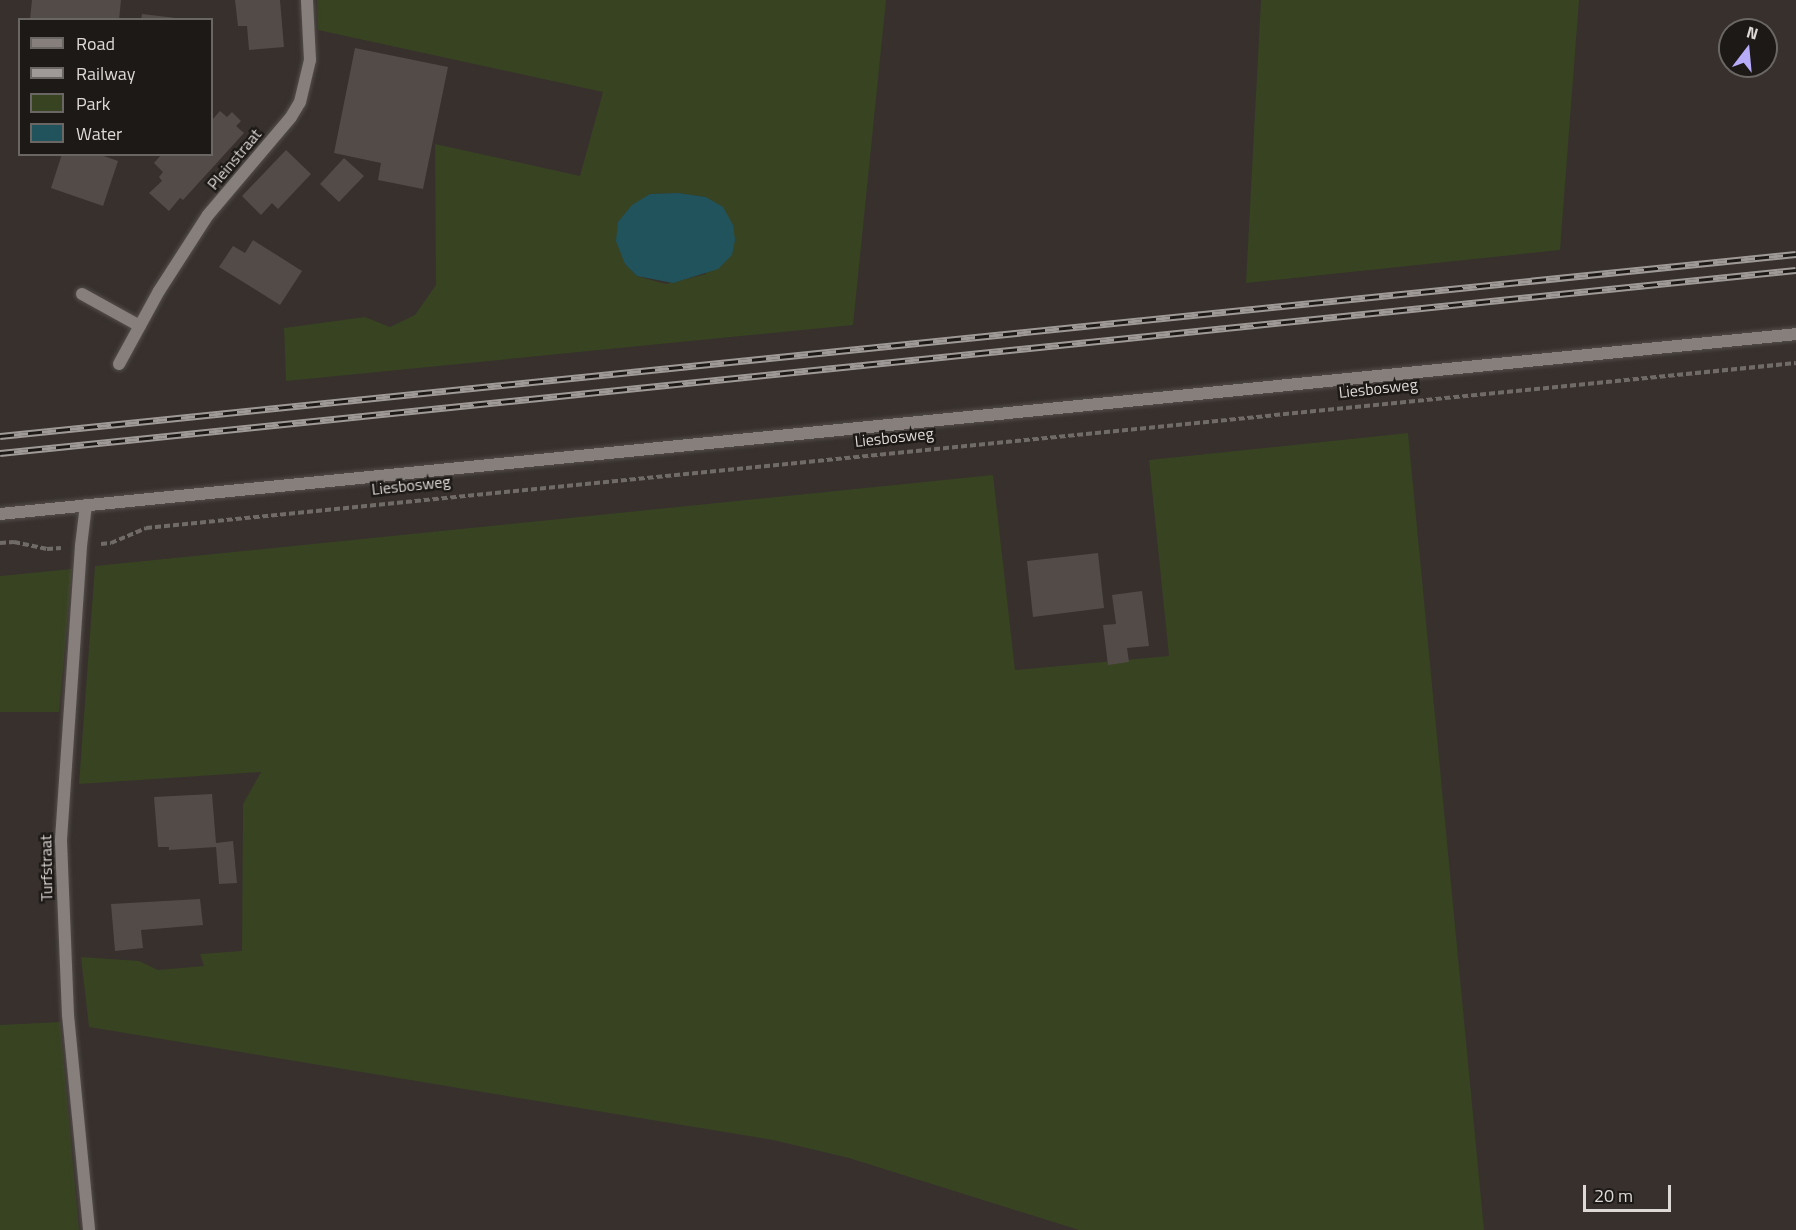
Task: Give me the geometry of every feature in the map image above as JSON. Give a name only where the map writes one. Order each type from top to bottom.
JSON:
[{"type":"street","name":"Pleinstraat","points":[[119,364],[208,215],[291,117],[300,102],[310,60],[307,0]]},
{"type":"street","points":[[82,294],[140,326]]},
{"type":"street","name":"Liesbosweg","points":[[0,514],[1796,334]]},
{"type":"street","name":"Turfstraat","points":[[86,505],[81,546],[61,841],[68,1015],[89,1230]]},
{"type":"path","name":"Liesbosweg","points":[[0,543],[14,542],[46,549],[111,543],[146,528],[1796,363]]},
{"type":"green space","points":[[317,0],[886,0],[853,325],[286,381],[284,328],[365,317],[390,327],[415,315],[436,285],[435,144],[580,176],[603,92],[318,30]],"holes":[[[678,193],[706,197],[706,274],[666,284],[637,276],[625,264],[650,194]]]},
{"type":"green space","points":[[1261,0],[1579,0],[1560,250],[1246,283]]},
{"type":"green space","points":[[1408,433],[1484,1230],[1079,1230],[849,1158],[773,1140],[89,1027],[81,957],[139,961],[158,970],[204,966],[200,954],[242,951],[243,804],[261,772],[79,784],[95,566],[993,475],[1015,670],[1169,656],[1149,460]]},
{"type":"green space","points":[[72,569],[59,712],[0,712],[0,576]]},
{"type":"green space","points":[[60,1022],[79,1230],[0,1230],[0,1025]]},
{"type":"water","points":[[678,193],[706,197],[723,207],[733,225],[735,240],[732,255],[718,269],[673,283],[637,276],[625,264],[616,241],[618,222],[632,205],[650,194]]},
{"type":"building","points":[[32,0],[121,0],[119,18],[30,18]]},
{"type":"building","points":[[235,0],[280,0],[284,47],[249,50],[247,26],[238,26]]},
{"type":"building","points":[[142,14],[176,18],[141,18]]},
{"type":"building","points":[[355,48],[448,67],[423,189],[378,180],[381,163],[334,153]]},
{"type":"building","points":[[220,111],[227,117],[232,112],[241,121],[236,126],[244,133],[183,200],[180,198],[169,211],[149,193],[162,181],[159,177],[163,172],[154,163],[160,156],[213,156],[213,119]]},
{"type":"building","points":[[286,150],[311,174],[278,209],[272,203],[261,215],[242,196]]},
{"type":"building","points":[[61,156],[104,156],[118,161],[103,206],[51,188]]},
{"type":"building","points":[[344,158],[364,176],[339,202],[320,184]]},
{"type":"building","points":[[253,240],[302,271],[280,305],[219,267],[233,246],[245,253]]},
{"type":"building","points":[[1098,553],[1104,608],[1033,617],[1027,561]]},
{"type":"building","points":[[1142,591],[1149,646],[1127,648],[1129,662],[1108,665],[1103,625],[1116,624],[1112,595]]},
{"type":"building","points":[[212,794],[216,843],[233,841],[237,883],[219,884],[216,847],[169,850],[169,847],[158,847],[154,797]]},
{"type":"building","points":[[200,899],[203,925],[141,930],[143,948],[115,951],[111,904]]},
{"type":"railway","points":[[0,436],[1796,254]]},
{"type":"railway","points":[[0,453],[1796,270]]}]
